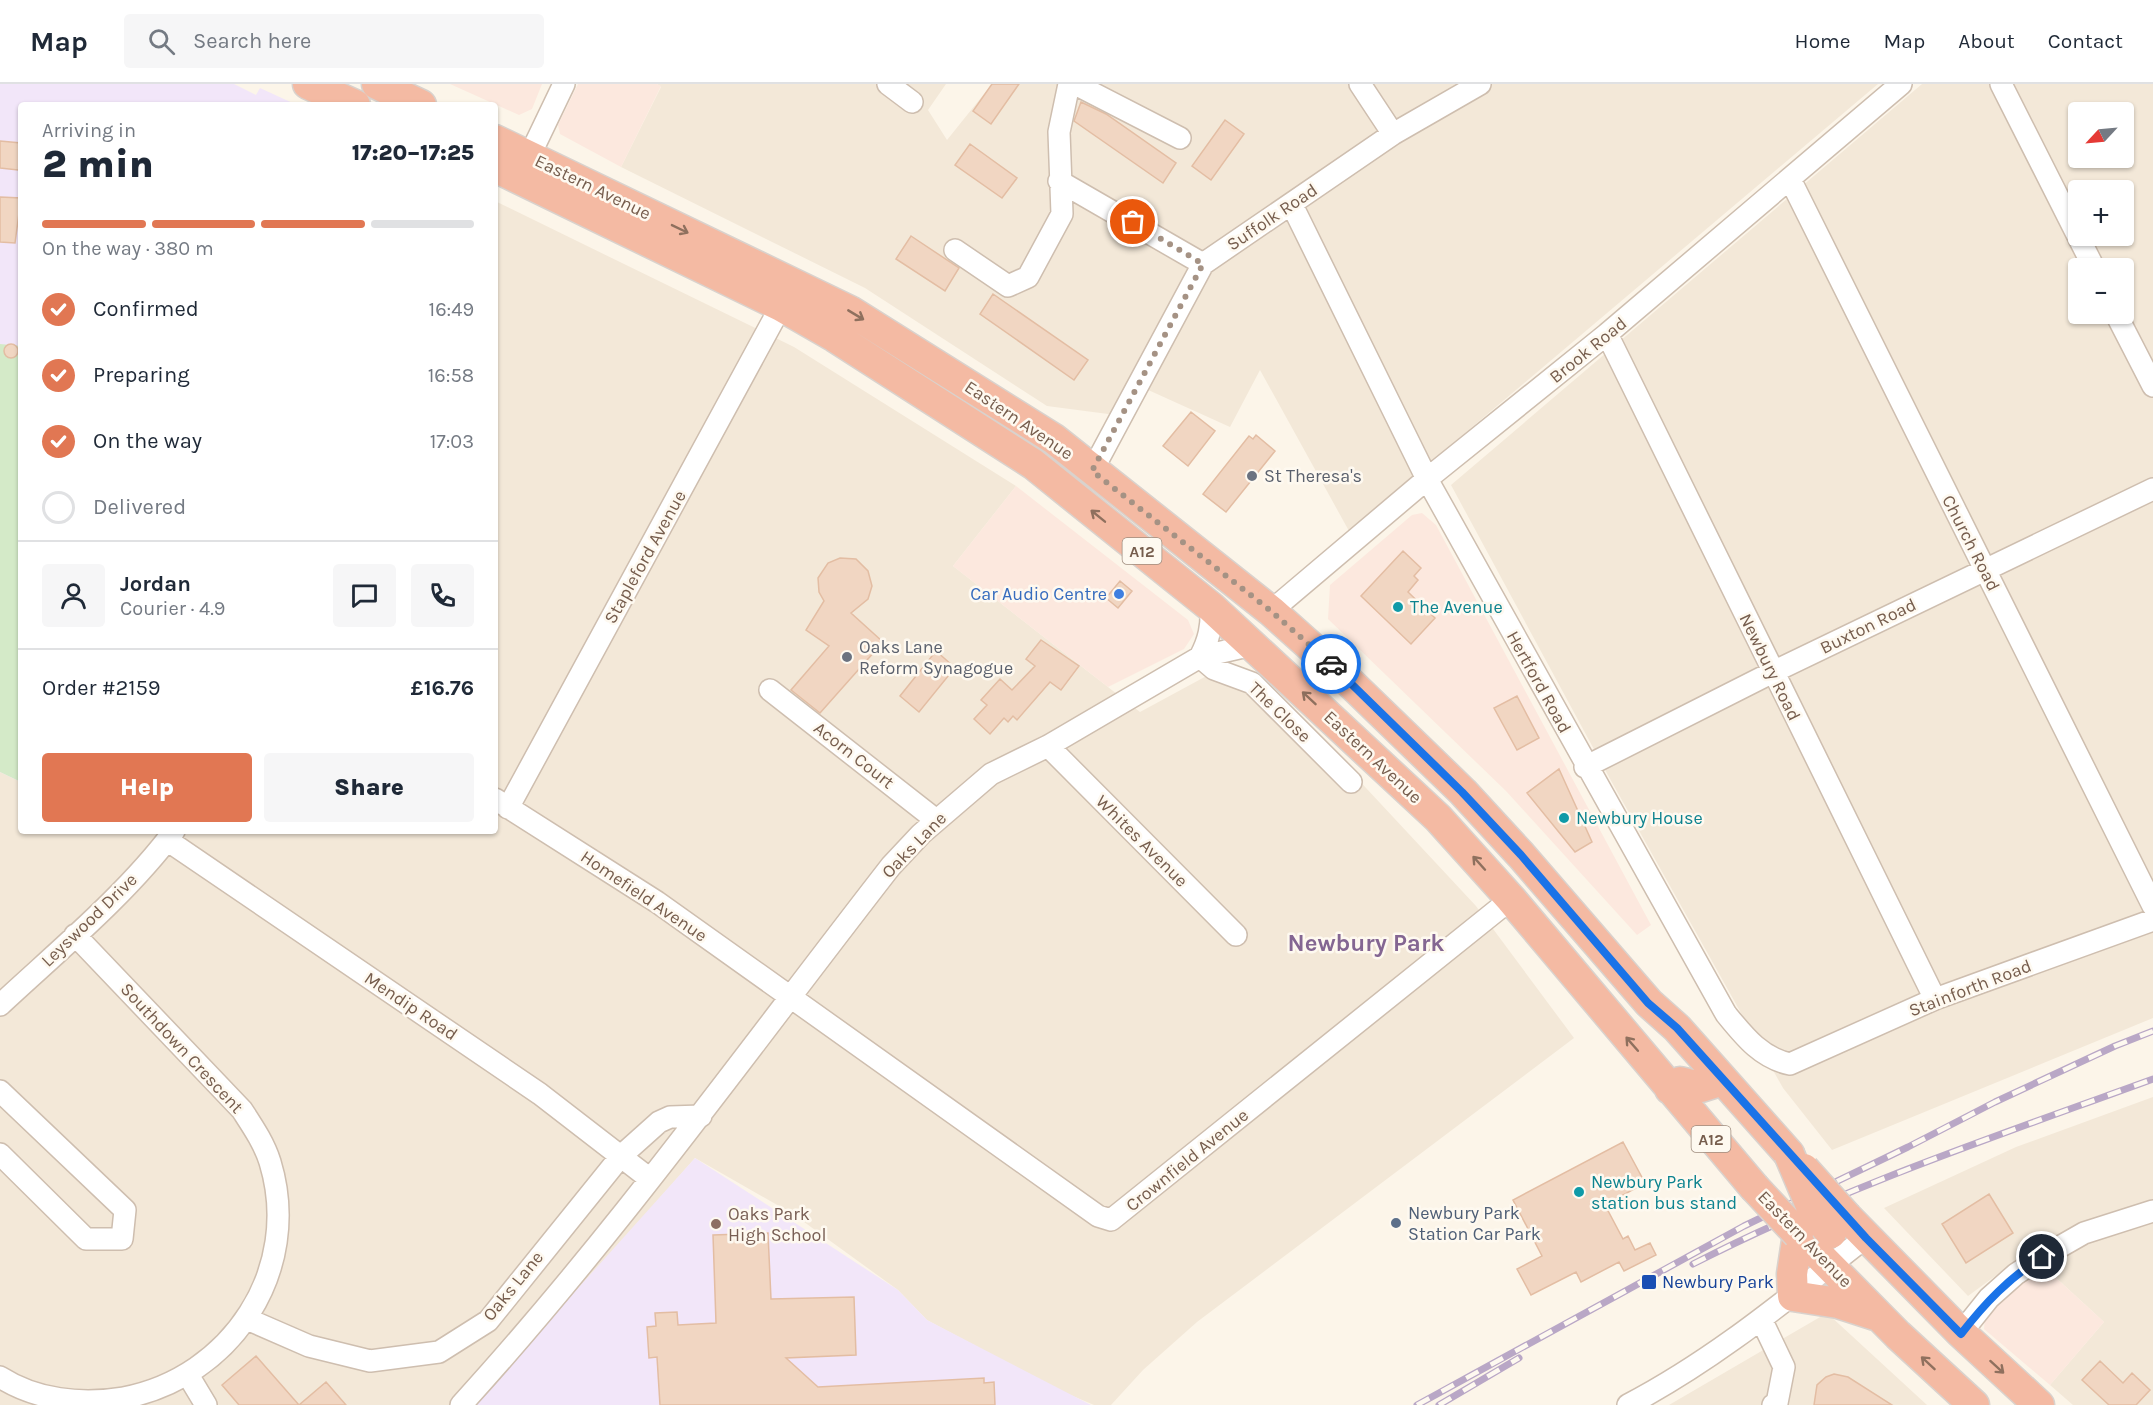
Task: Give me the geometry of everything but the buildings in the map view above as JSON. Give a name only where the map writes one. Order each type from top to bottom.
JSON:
[{"type":"highway","points":[[308,84],[349,102]]},
{"type":"highway","points":[[377,84],[415,102]]},
{"type":"highway","name":"Eastern Avenue","points":[[498,142],[850,311],[1054,439],[1271,611],[1337,670],[1462,792],[1521,855],[1648,1003],[1677,1028],[1789,1154],[1848,1229],[2039,1405]]},
{"type":"highway","name":"Eastern Avenue","points":[[498,168],[781,306],[835,337],[1033,465],[1211,607],[1438,818],[1675,1085],[1754,1187],[1880,1316],[1974,1405]]},
{"type":"highway","points":[[1648,1003],[1656,1041],[1664,1049],[1675,1085],[1701,1087],[1724,1080]]},
{"type":"highway","points":[[1830,1265],[1848,1229]]},
{"type":"highway","points":[[1798,1234],[1792,1274],[1793,1296],[1838,1303],[1880,1316]]},
{"type":"street","points":[[529,157],[564,84]]},
{"type":"street","points":[[888,84],[912,102]]},
{"type":"street","points":[[955,250],[1008,286],[1028,277],[1062,214],[1059,132],[1069,84]]},
{"type":"street","points":[[1075,84],[1180,138]]},
{"type":"street","points":[[1360,84],[1393,134]]},
{"type":"street","name":"Suffolk Road","points":[[1092,471],[1203,264],[1393,134],[1480,84]]},
{"type":"street","name":"Brook Road","points":[[1271,611],[1427,479],[1608,334],[1901,84]]},
{"type":"street","points":[[2001,84],[2089,258]]},
{"type":"street","name":"Church Road","points":[[1790,179],[2153,906]]},
{"type":"street","points":[[1059,181],[1203,264]]},
{"type":"street","name":"Hertford Road","points":[[1292,205],[1427,479],[1585,767],[1726,1014],[1750,1043],[1771,1058],[1790,1064]]},
{"type":"street","name":"Stapleford Avenue","points":[[502,803],[781,306]]},
{"type":"street","points":[[2121,324],[2153,386]]},
{"type":"street","name":"Newbury Road","points":[[1608,334],[1935,999]]},
{"type":"street","name":"Buxton Road","points":[[1585,767],[1773,672],[2153,489]]},
{"type":"street","points":[[1200,657],[1208,642],[1212,624],[1211,607]]},
{"type":"street","name":"Oaks Lane","points":[[461,1405],[501,1361],[701,1116],[891,866],[936,820],[991,774],[1048,746],[1200,657],[1252,645]]},
{"type":"street","name":"The Close","points":[[1200,657],[1214,669],[1251,683],[1352,782]]},
{"type":"street","name":"Acorn Court","points":[[770,690],[936,820]]},
{"type":"street","name":"Whites Avenue","points":[[1048,746],[1236,935]]},
{"type":"street","name":"Homefield Avenue","points":[[502,803],[657,902],[790,996]]},
{"type":"street","name":"Leyswood Drive","points":[[0,1005],[75,935],[170,836]]},
{"type":"street","name":"Mendip Road","points":[[170,836],[540,1094],[650,1179]]},
{"type":"street","name":"Crownfield Avenue","points":[[790,996],[1098,1216],[1111,1220],[1511,899]]},
{"type":"street","name":"Stainforth Road","points":[[1790,1064],[1935,999],[2153,921]]},
{"type":"street","name":"Southdown Crescent","points":[[0,1377],[34,1392],[77,1402],[105,1401],[142,1395],[188,1375],[210,1359],[247,1319],[268,1275],[277,1231],[276,1194],[270,1162],[258,1135],[232,1097],[75,935]]},
{"type":"street","points":[[0,1091],[125,1210],[122,1239],[86,1239],[0,1154]]},
{"type":"street","name":"Oaks Lane","points":[[247,1319],[309,1346],[370,1361],[439,1352],[488,1321],[621,1156],[659,1122],[670,1117],[701,1116]]},
{"type":"street","points":[[1961,1334],[1989,1298],[2034,1263],[2084,1233],[2153,1211]]},
{"type":"street","points":[[1628,1405],[1665,1386],[1762,1321],[1830,1265]]},
{"type":"street","points":[[1762,1321],[1784,1367],[1777,1402],[1773,1405]]},
{"type":"street","points":[[188,1375],[206,1405]]},
{"type":"shaded area","points":[[0,84],[234,84],[256,95],[260,88],[290,102],[18,102],[18,781],[0,772]]},
{"type":"shaded area","points":[[450,84],[542,84],[532,109],[519,115],[498,106],[498,102],[490,102]]},
{"type":"shaded area","points":[[578,84],[657,84],[661,86],[621,167],[560,134],[558,125]]},
{"type":"shaded area","points":[[657,84],[946,84],[928,110],[947,140],[992,84],[1878,84],[1349,531],[1260,370],[1230,427],[1146,389],[1131,417],[1047,406],[865,288],[621,167],[661,87]]},
{"type":"shaded area","points":[[1922,84],[2153,84],[2153,1018],[1832,1150],[1783,1088],[1609,777],[1451,485]]},
{"type":"shaded area","points":[[498,202],[794,347],[1016,486],[953,566],[1140,712],[1212,673],[1245,671],[1339,759],[1476,906],[1574,1038],[1197,1322],[1143,1370],[1111,1405],[1094,1405],[1054,1388],[927,1320],[898,1290],[793,1214],[695,1158],[516,1361],[472,1405],[0,1405],[0,772],[18,781],[18,834],[498,834]]},
{"type":"shaded area","points":[[1016,486],[1188,620],[1194,634],[1184,649],[1108,687],[953,566]]},
{"type":"shaded area","points":[[1422,513],[1436,525],[1651,925],[1637,935],[1506,791],[1328,619],[1330,585],[1412,515]]},
{"type":"shaded area","points":[[2153,1097],[2153,1405],[2073,1405],[2050,1385],[2104,1322],[2028,1252],[1968,1296],[1884,1208],[2016,1147]]},
{"type":"shaded area","name":"Oaks Park High School","points":[[695,1158],[898,1290],[927,1320],[1091,1405],[473,1405]]},
{"type":"shaded area","points":[[2042,1265],[2104,1322],[2050,1385],[1984,1329],[1985,1317],[2006,1292]]},
{"type":"shaded area","points":[[1827,1313],[1927,1405],[1669,1405]]},
{"type":"green space","points":[[0,344],[18,346],[18,781],[0,772]]},
{"type":"railway","points":[[1417,1405],[1744,1226],[1908,1147],[1995,1102],[2115,1046],[2153,1031]]},
{"type":"railway","points":[[1693,1264],[1862,1187],[2153,1079]]},
{"type":"railway","points":[[1439,1405],[1519,1358]]},
{"type":"way so far","points":[[1133,222],[1203,264],[1092,471],[1271,611],[1331,664]]},
{"type":"place","name":"St Theresa's","points":[[1252,476]]},
{"type":"place","name":"Car Audio Centre","points":[[1119,594]]},
{"type":"place","name":"The Avenue","points":[[1398,607]]},
{"type":"place","name":"Oaks Lane Reform Synagogue","points":[[847,657]]},
{"type":"place","name":"Newbury House","points":[[1564,818]]},
{"type":"place","name":"Newbury Park station bus stand","points":[[1579,1192]]},
{"type":"place","name":"Newbury Park Station Car Park","points":[[1396,1223]]},
{"type":"place","name":"Oaks Park High School","points":[[716,1224]]},
{"type":"place","name":"Newbury Park","points":[[1649,1282]]},
{"type":"district","name":"Newbury Park","points":[[1366,943]]},
{"type":"route","points":[[1331,664],[1462,792],[1521,855],[1648,1003],[1677,1028],[1866,1238],[1961,1334],[1989,1298],[2016,1274],[2042,1257]]}]
